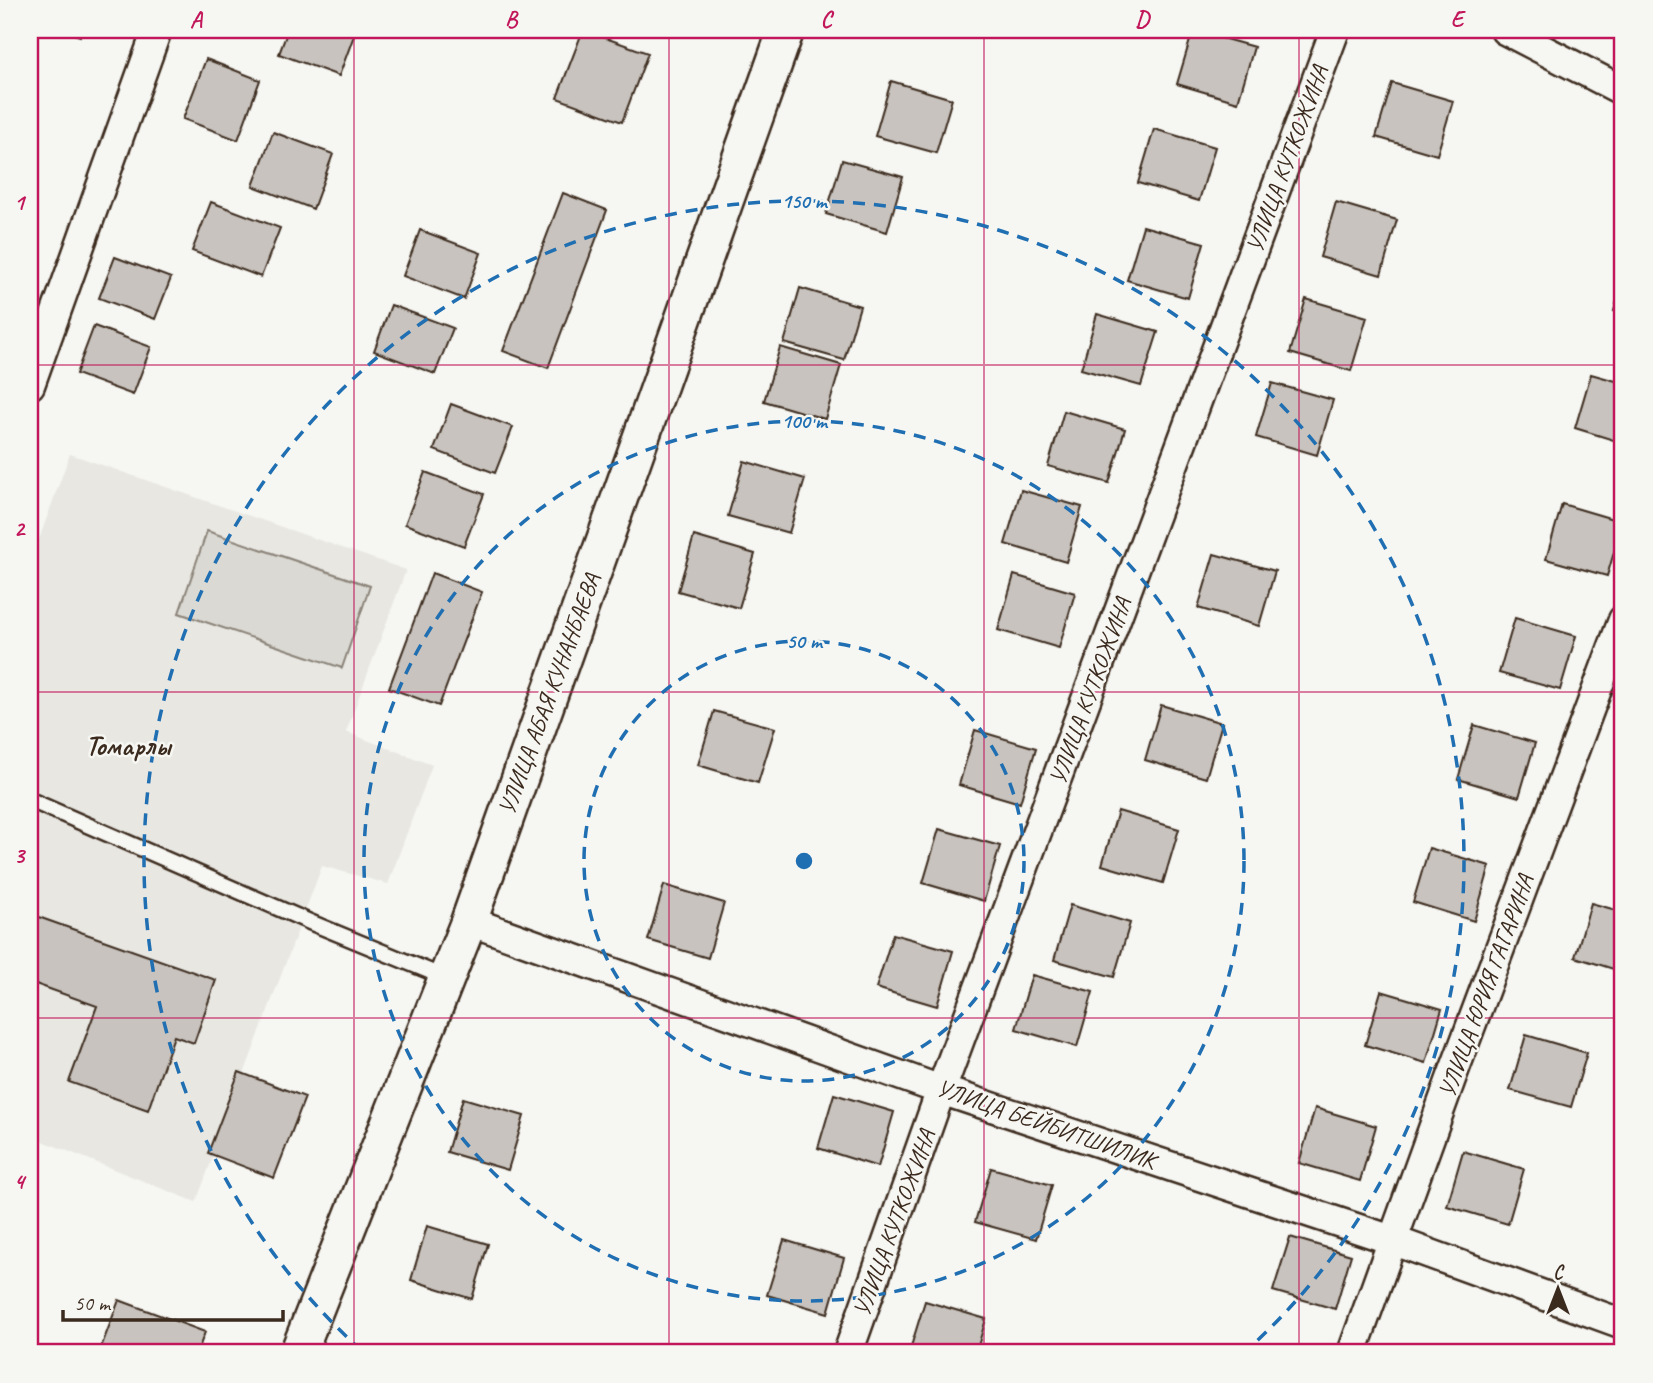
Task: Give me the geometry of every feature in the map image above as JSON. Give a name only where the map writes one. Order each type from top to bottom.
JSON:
[{"type":"street","points":[[30,385],[157,30]]},
{"type":"street","name":"УЛИЦА АБАЯ КУНАНБАЕВА","points":[[298,1353],[469,921],[786,30]]},
{"type":"street","name":"УЛИЦА КУТКОЖИНА","points":[[848,1353],[941,1090],[1335,30]]},
{"type":"street","points":[[1505,30],[1623,91]]},
{"type":"street","name":"УЛИЦА ЮРИЯ ГАГАРИНА","points":[[1352,1353],[1623,620]]},
{"type":"street","name":"УЛИЦА БЕЙБИТШИЛИК","points":[[469,921],[941,1090],[1392,1240],[1623,1324]]},
{"type":"lane","points":[[30,800],[312,923],[446,978]]},
{"type":"shaded area","points":[[70,454],[406,570],[346,732],[432,765],[388,884],[322,866],[196,1202],[30,1136],[30,564]]},
{"type":"shaded area","points":[[207,531],[370,586],[342,668],[179,613]]},
{"type":"building","points":[[62,30],[82,30],[80,36]]},
{"type":"building","points":[[288,30],[356,30],[339,76],[279,54]]},
{"type":"building","points":[[583,30],[648,53],[622,122],[557,98]]},
{"type":"building","points":[[921,30],[950,30],[948,37]]},
{"type":"building","points":[[1193,30],[1254,47],[1238,102],[1177,84]]},
{"type":"building","points":[[206,59],[260,80],[238,140],[183,119]]},
{"type":"building","points":[[891,81],[952,99],[936,153],[875,136]]},
{"type":"building","points":[[1392,83],[1453,101],[1437,155],[1376,137]]},
{"type":"building","points":[[1154,129],[1215,147],[1199,201],[1138,183]]},
{"type":"building","points":[[273,132],[333,154],[313,209],[253,186]]},
{"type":"building","points":[[842,160],[903,177],[887,232],[826,214]]},
{"type":"building","points":[[563,193],[607,210],[548,368],[503,351]]},
{"type":"building","points":[[211,202],[280,228],[261,277],[192,251]]},
{"type":"building","points":[[1336,202],[1397,220],[1381,275],[1320,257]]},
{"type":"building","points":[[1143,226],[1204,243],[1188,298],[1127,280]]},
{"type":"building","points":[[420,230],[481,253],[464,299],[403,276]]},
{"type":"building","points":[[115,257],[171,278],[155,319],[99,298]]},
{"type":"building","points":[[1623,280],[1623,314],[1614,311]]},
{"type":"building","points":[[800,288],[860,306],[844,360],[784,343]]},
{"type":"building","points":[[1306,299],[1367,317],[1351,371],[1290,353]]},
{"type":"building","points":[[391,305],[453,328],[435,374],[374,351]]},
{"type":"building","points":[[1097,314],[1158,332],[1141,386],[1081,369]]},
{"type":"building","points":[[94,326],[151,347],[133,395],[76,374]]},
{"type":"building","points":[[780,347],[841,365],[825,419],[764,401]]},
{"type":"building","points":[[1591,374],[1623,383],[1623,443],[1575,428]]},
{"type":"building","points":[[1272,383],[1333,400],[1317,455],[1256,437]]},
{"type":"building","points":[[451,404],[513,427],[495,473],[434,450]]},
{"type":"building","points":[[1064,411],[1125,429],[1109,483],[1048,466]]},
{"type":"building","points":[[744,461],[805,479],[789,533],[728,516]]},
{"type":"building","points":[[425,472],[484,494],[464,546],[405,524]]},
{"type":"building","points":[[1021,490],[1082,507],[1066,562],[1005,544]]},
{"type":"building","points":[[1562,504],[1623,522],[1607,576],[1546,559]]},
{"type":"building","points":[[694,536],[755,554],[739,608],[678,591]]},
{"type":"building","points":[[1214,554],[1275,571],[1259,626],[1198,608]]},
{"type":"building","points":[[432,573],[482,592],[439,706],[389,688]]},
{"type":"building","points":[[1014,575],[1075,593],[1059,648],[998,630]]},
{"type":"building","points":[[1515,618],[1576,636],[1560,690],[1499,673]]},
{"type":"building","points":[[1161,705],[1222,723],[1206,778],[1145,760]]},
{"type":"building","points":[[714,711],[775,728],[758,783],[698,765]]},
{"type":"building","points":[[1474,725],[1535,743],[1519,797],[1458,779]]},
{"type":"building","points":[[975,730],[1036,748],[1020,803],[959,785]]},
{"type":"building","points":[[1118,811],[1179,829],[1163,883],[1102,865]]},
{"type":"building","points":[[939,829],[1000,846],[984,901],[923,883]]},
{"type":"building","points":[[1429,848],[1490,866],[1474,921],[1413,902]]},
{"type":"building","points":[[664,885],[724,903],[708,958],[648,940]]},
{"type":"building","points":[[1591,903],[1623,912],[1623,972],[1575,957]]},
{"type":"building","points":[[1070,905],[1130,923],[1114,977],[1054,960]]},
{"type":"building","points":[[30,914],[216,980],[194,1043],[174,1036],[148,1110],[69,1082],[97,1006],[30,982]]},
{"type":"building","points":[[893,934],[953,951],[937,1006],[876,988]]},
{"type":"building","points":[[1032,975],[1093,992],[1077,1047],[1016,1029]]},
{"type":"building","points":[[1381,991],[1442,1009],[1426,1063],[1365,1045]]},
{"type":"building","points":[[1526,1035],[1587,1053],[1571,1107],[1510,1090]]},
{"type":"building","points":[[239,1072],[305,1097],[274,1178],[208,1153]]},
{"type":"building","points":[[834,1094],[894,1112],[878,1167],[818,1148]]},
{"type":"building","points":[[463,1098],[524,1116],[508,1170],[447,1152]]},
{"type":"building","points":[[1315,1108],[1376,1126],[1360,1181],[1299,1163]]},
{"type":"building","points":[[1463,1151],[1524,1169],[1508,1224],[1447,1206]]},
{"type":"building","points":[[991,1168],[1052,1185],[1036,1239],[975,1222]]},
{"type":"building","points":[[427,1226],[488,1244],[472,1299],[411,1280]]},
{"type":"building","points":[[1290,1237],[1351,1255],[1335,1309],[1273,1291]]},
{"type":"building","points":[[784,1240],[844,1258],[828,1313],[767,1295]]},
{"type":"building","points":[[119,1300],[205,1332],[197,1353],[99,1353]]},
{"type":"building","points":[[925,1301],[986,1319],[976,1353],[909,1353]]},
{"type":"district","name":"Томарлы","points":[[128,745]]}]
